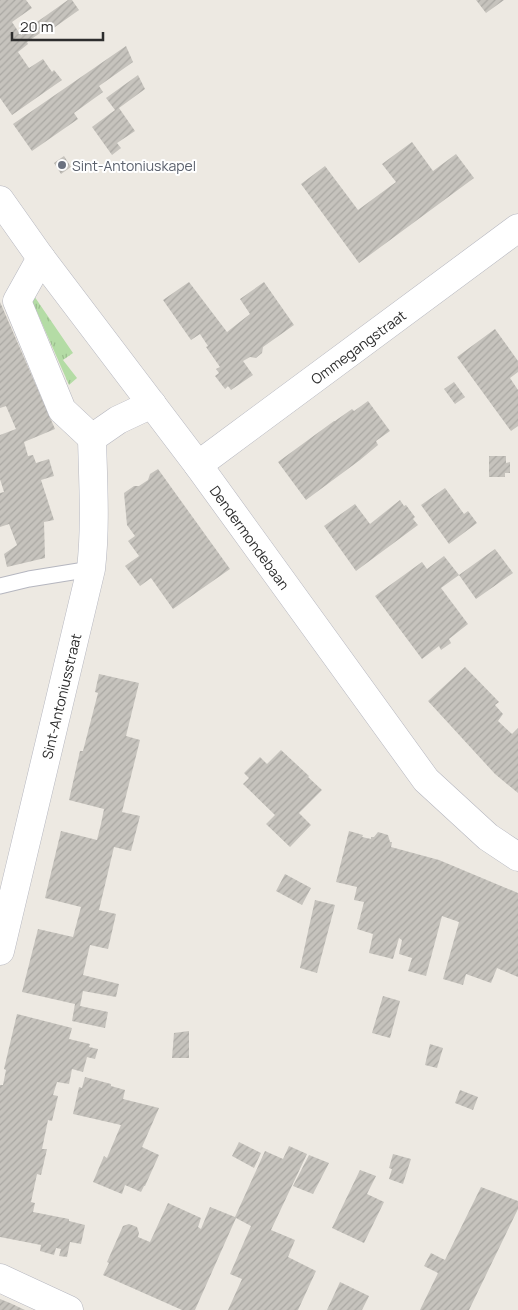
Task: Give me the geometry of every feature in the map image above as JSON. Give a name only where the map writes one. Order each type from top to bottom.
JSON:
[{"type":"street","name":"Dendermondebaan","points":[[0,200],[198,465],[426,780],[488,837],[518,857]]},
{"type":"street","name":"Ommegangstraat","points":[[198,465],[518,228]]},
{"type":"street","points":[[42,258],[17,301],[62,410],[92,438],[118,420],[152,404]]},
{"type":"street","name":"Sint-Antoniusstraat","points":[[0,951],[91,569],[94,546],[92,438]]},
{"type":"street","points":[[0,1278],[69,1310]]},
{"type":"lane","points":[[0,586],[29,579],[91,569]]},
{"type":"green space","points":[[30,290],[73,353],[63,360],[77,378],[69,385],[37,312],[25,307]]},
{"type":"building","points":[[0,0],[26,0],[32,8],[12,22],[20,34],[68,0],[72,0],[79,10],[48,32],[46,29],[27,42],[28,44],[18,52],[29,68],[43,59],[52,72],[54,70],[62,80],[12,115],[0,98]]},
{"type":"building","points":[[476,0],[504,0],[486,13]]},
{"type":"building","points":[[126,46],[133,62],[99,86],[103,92],[74,113],[78,119],[32,151],[13,124]]},
{"type":"building","points":[[138,75],[145,89],[119,108],[135,131],[117,143],[121,148],[112,155],[92,127],[115,110],[106,98]]},
{"type":"building","points":[[412,142],[433,171],[456,154],[474,178],[359,263],[301,184],[325,166],[358,210],[396,182],[382,164]]},
{"type":"building","name":"Sint-Antoniuskapel","points":[[64,156],[71,167],[61,174],[54,163]]},
{"type":"building","points":[[189,282],[227,332],[250,314],[240,299],[264,282],[294,325],[263,347],[262,353],[256,358],[250,357],[243,361],[253,375],[231,390],[228,386],[225,389],[215,376],[219,373],[216,369],[220,367],[206,347],[208,346],[200,334],[191,340],[163,300]]},
{"type":"building","points":[[0,302],[55,429],[24,442],[28,456],[33,455],[36,463],[49,459],[54,476],[41,480],[54,520],[44,522],[45,558],[7,567],[4,554],[17,545],[9,524],[0,527],[0,493],[4,492],[0,479],[0,435],[16,429],[6,406],[0,408]]},
{"type":"building","points":[[495,329],[518,361],[518,372],[510,378],[518,390],[518,426],[511,431],[457,357]]},
{"type":"building","points":[[454,382],[465,397],[455,404],[444,389]]},
{"type":"building","points":[[368,401],[390,431],[376,441],[378,445],[360,460],[306,500],[278,462],[334,421],[352,409],[354,411]]},
{"type":"building","points":[[489,456],[506,456],[506,463],[510,462],[510,473],[505,473],[505,477],[489,477]]},
{"type":"building","points":[[158,469],[230,569],[173,609],[151,578],[140,586],[125,566],[139,556],[128,541],[135,536],[127,525],[124,493],[148,480],[150,474]]},
{"type":"building","points":[[445,488],[464,514],[468,511],[477,523],[449,544],[421,505]]},
{"type":"building","points":[[400,500],[415,517],[413,519],[418,525],[356,571],[324,526],[355,504],[370,524]]},
{"type":"building","points":[[495,549],[513,573],[476,599],[459,575]]},
{"type":"building","points":[[444,556],[459,575],[441,588],[468,624],[449,639],[451,643],[441,650],[439,646],[422,659],[375,596],[422,562],[427,569]]},
{"type":"building","points":[[465,667],[499,702],[495,705],[503,714],[498,721],[512,734],[518,728],[518,793],[495,774],[428,701]]},
{"type":"building","points":[[99,674],[139,683],[126,736],[140,740],[122,812],[140,816],[131,851],[114,847],[99,910],[116,914],[108,949],[90,945],[83,975],[119,984],[116,997],[83,991],[80,1006],[108,1012],[105,1028],[72,1021],[75,1004],[22,992],[38,929],[73,937],[81,907],[45,898],[61,831],[97,840],[101,824],[104,809],[69,800],[80,751],[83,751],[98,693],[95,692]]},
{"type":"building","points":[[281,750],[322,790],[299,813],[311,825],[290,847],[266,824],[275,815],[243,784],[249,778],[244,773],[260,757],[267,764]]},
{"type":"building","points":[[349,831],[371,839],[378,832],[388,835],[390,842],[392,842],[391,847],[439,860],[518,893],[518,977],[497,968],[491,983],[466,974],[463,985],[443,979],[459,922],[442,916],[426,976],[408,971],[412,958],[399,954],[402,940],[399,938],[393,959],[369,953],[373,934],[357,929],[364,902],[354,900],[357,887],[336,882]]},
{"type":"building","points":[[285,874],[311,888],[302,905],[276,891]]},
{"type":"building","points":[[315,900],[335,905],[317,973],[300,968]]},
{"type":"building","points":[[383,996],[400,1001],[390,1038],[372,1033]]},
{"type":"building","points":[[17,1014],[72,1028],[69,1039],[90,1044],[89,1047],[98,1049],[95,1059],[87,1057],[83,1072],[72,1069],[69,1084],[57,1082],[53,1095],[58,1096],[52,1121],[48,1120],[42,1149],[47,1149],[41,1175],[37,1174],[31,1202],[35,1203],[33,1212],[69,1219],[69,1221],[85,1225],[81,1244],[70,1242],[67,1257],[59,1256],[61,1249],[56,1248],[54,1255],[40,1251],[41,1245],[0,1237],[0,1085],[3,1085],[6,1070],[4,1069]]},
{"type":"building","points":[[189,1031],[189,1058],[172,1058],[174,1033]]},
{"type":"building","points":[[430,1044],[443,1048],[437,1068],[425,1065]]},
{"type":"building","points":[[85,1077],[125,1090],[123,1099],[159,1108],[142,1147],[159,1155],[141,1192],[125,1185],[122,1194],[93,1182],[104,1156],[107,1158],[121,1125],[73,1114],[79,1087],[82,1088]]},
{"type":"building","points":[[460,1090],[478,1097],[473,1110],[455,1103]]},
{"type":"building","points":[[239,1142],[261,1153],[254,1168],[232,1156]]},
{"type":"building","points":[[289,1146],[307,1154],[271,1230],[295,1240],[288,1257],[316,1271],[298,1310],[228,1310],[242,1279],[230,1274],[251,1226],[236,1218],[195,1310],[182,1310],[103,1275],[123,1226],[129,1224],[137,1227],[138,1237],[150,1242],[168,1203],[201,1218],[198,1227],[201,1229],[210,1207],[235,1217],[265,1151],[283,1159]]},
{"type":"building","points":[[393,1154],[411,1159],[403,1184],[389,1179],[392,1169],[389,1168]]},
{"type":"building","points":[[309,1155],[329,1163],[313,1194],[293,1186]]},
{"type":"building","points":[[360,1170],[376,1176],[367,1194],[384,1202],[364,1243],[332,1228]]},
{"type":"building","points":[[481,1187],[518,1201],[518,1209],[469,1310],[420,1310],[438,1273],[424,1266],[431,1253],[445,1260]]},
{"type":"building","points":[[340,1282],[369,1296],[362,1310],[327,1310]]},
{"type":"building","points":[[0,1299],[10,1303],[25,1310],[0,1310]]},
{"type":"place","name":"Sint-Antoniuskapel","points":[[62,165]]}]
